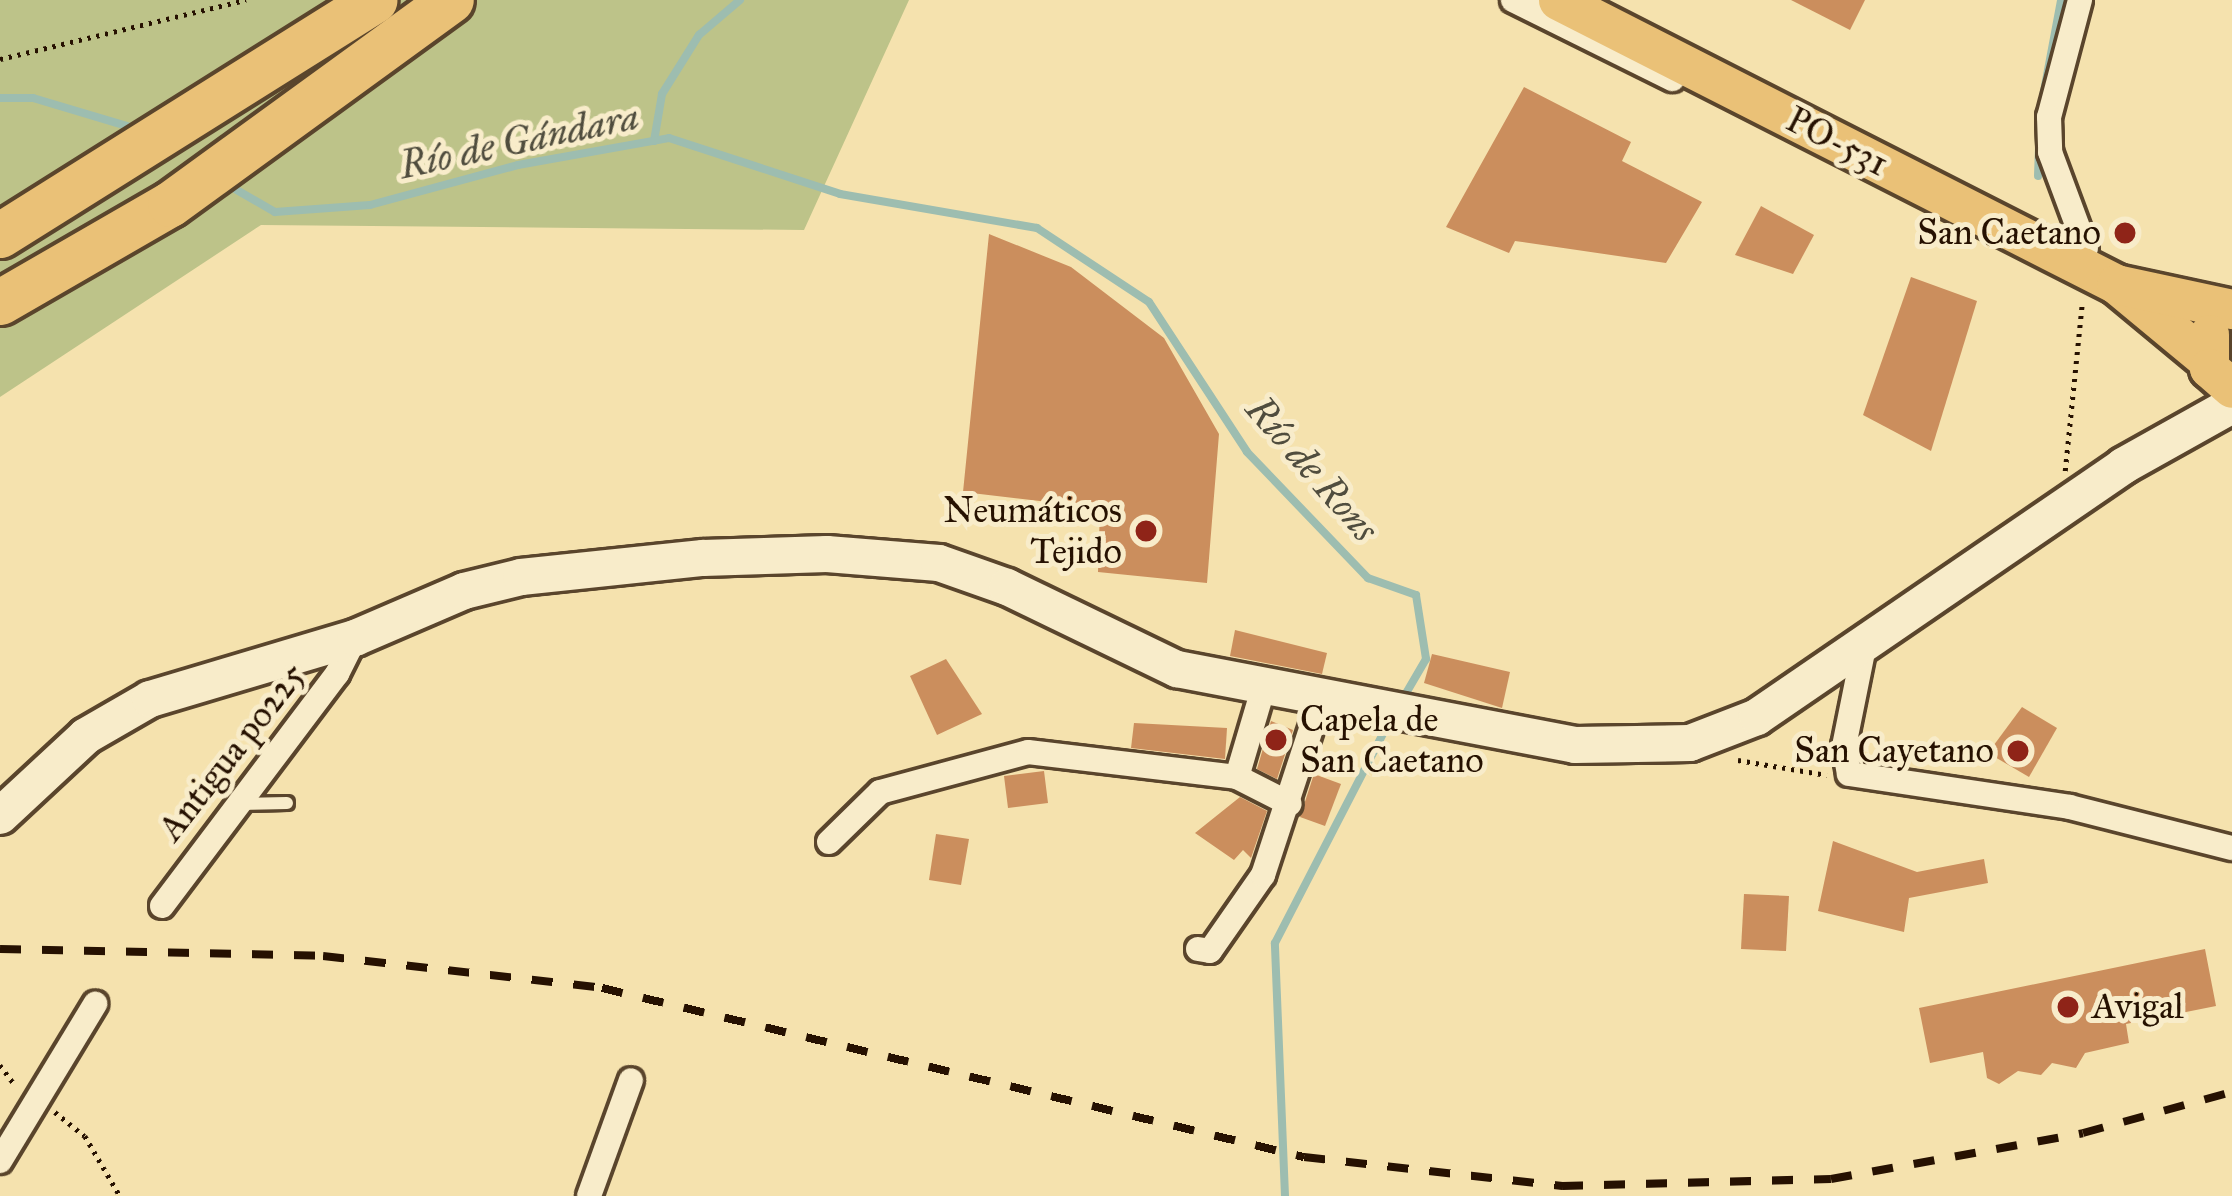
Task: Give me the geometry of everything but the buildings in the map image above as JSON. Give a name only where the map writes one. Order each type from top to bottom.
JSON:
[{"type":"highway","points":[[0,236],[374,0]]},
{"type":"highway","points":[[0,302],[170,204],[452,0]]},
{"type":"main road","name":"PO-531","points":[[1558,0],[2100,285]]},
{"type":"main road","points":[[2100,285],[2188,294]]},
{"type":"main road","points":[[2100,285],[2212,372]]},
{"type":"main road","name":"PO-531","points":[[2188,294],[2232,312]]},
{"type":"main road","points":[[0,816],[86,736],[129,708],[355,638],[433,601],[521,577],[703,558],[868,555],[966,570],[1151,660],[1264,686],[1603,749],[1674,746],[1757,717],[2135,459],[2212,372],[2210,332],[2232,312]]},
{"type":"street","name":"PO-531","points":[[1513,0],[2100,285]]},
{"type":"street","name":"PO-531","points":[[1579,0],[2086,249],[2188,294]]},
{"type":"street","points":[[2080,0],[2049,116],[2050,152],[2086,249]]},
{"type":"street","name":"Antigua po225","points":[[162,906],[338,674],[355,638]]},
{"type":"street","points":[[1864,647],[1843,756],[1850,774],[1862,780],[2017,797],[2232,848]]},
{"type":"street","points":[[1237,777],[1264,686]]},
{"type":"street","points":[[1198,949],[1210,952],[1244,913],[1290,804],[1322,696]]},
{"type":"street","points":[[830,842],[880,792],[997,754],[1048,750],[1237,777],[1290,804]]},
{"type":"street","points":[[0,1161],[95,1004]]},
{"type":"street","points":[[589,1196],[631,1080]]},
{"type":"lane","points":[[238,804],[287,803]]},
{"type":"path","points":[[0,58],[246,0]]},
{"type":"path","points":[[2061,509],[2100,285]]},
{"type":"path","points":[[1738,760],[1862,780]]},
{"type":"path","points":[[38,1098],[86,1136],[120,1196]]},
{"type":"green space","points":[[0,0],[909,0],[804,230],[261,225],[0,397]]},
{"type":"waterway","points":[[654,141],[662,94],[699,35],[740,0]]},
{"type":"waterway","points":[[2042,102],[2061,0]]},
{"type":"waterway","name":"Río de Gándara","points":[[0,98],[33,98],[130,127]]},
{"type":"waterway","name":"Río de Gándara","points":[[235,189],[275,212],[370,205],[518,165],[669,138],[840,194],[1037,228],[1149,302],[1247,452],[1368,578],[1416,595],[1426,659],[1402,700]]},
{"type":"waterway","points":[[2038,176],[2039,147]]},
{"type":"waterway","name":"Río de Rons","points":[[1285,1196],[1275,943],[1391,718]]},
{"type":"railway","points":[[0,949],[323,956],[602,988],[1304,1157],[1562,1186],[1831,1179],[2083,1133],[2232,1092]]},
{"type":"place","name":"San Caetano","points":[[2125,233]]},
{"type":"place","name":"Neumáticos Tejido","points":[[1146,531]]},
{"type":"place","name":"Capela de San Caetano","points":[[1276,740]]},
{"type":"place","name":"San Cayetano","points":[[2018,751]]},
{"type":"place","name":"Avigal","points":[[2068,1007]]}]
